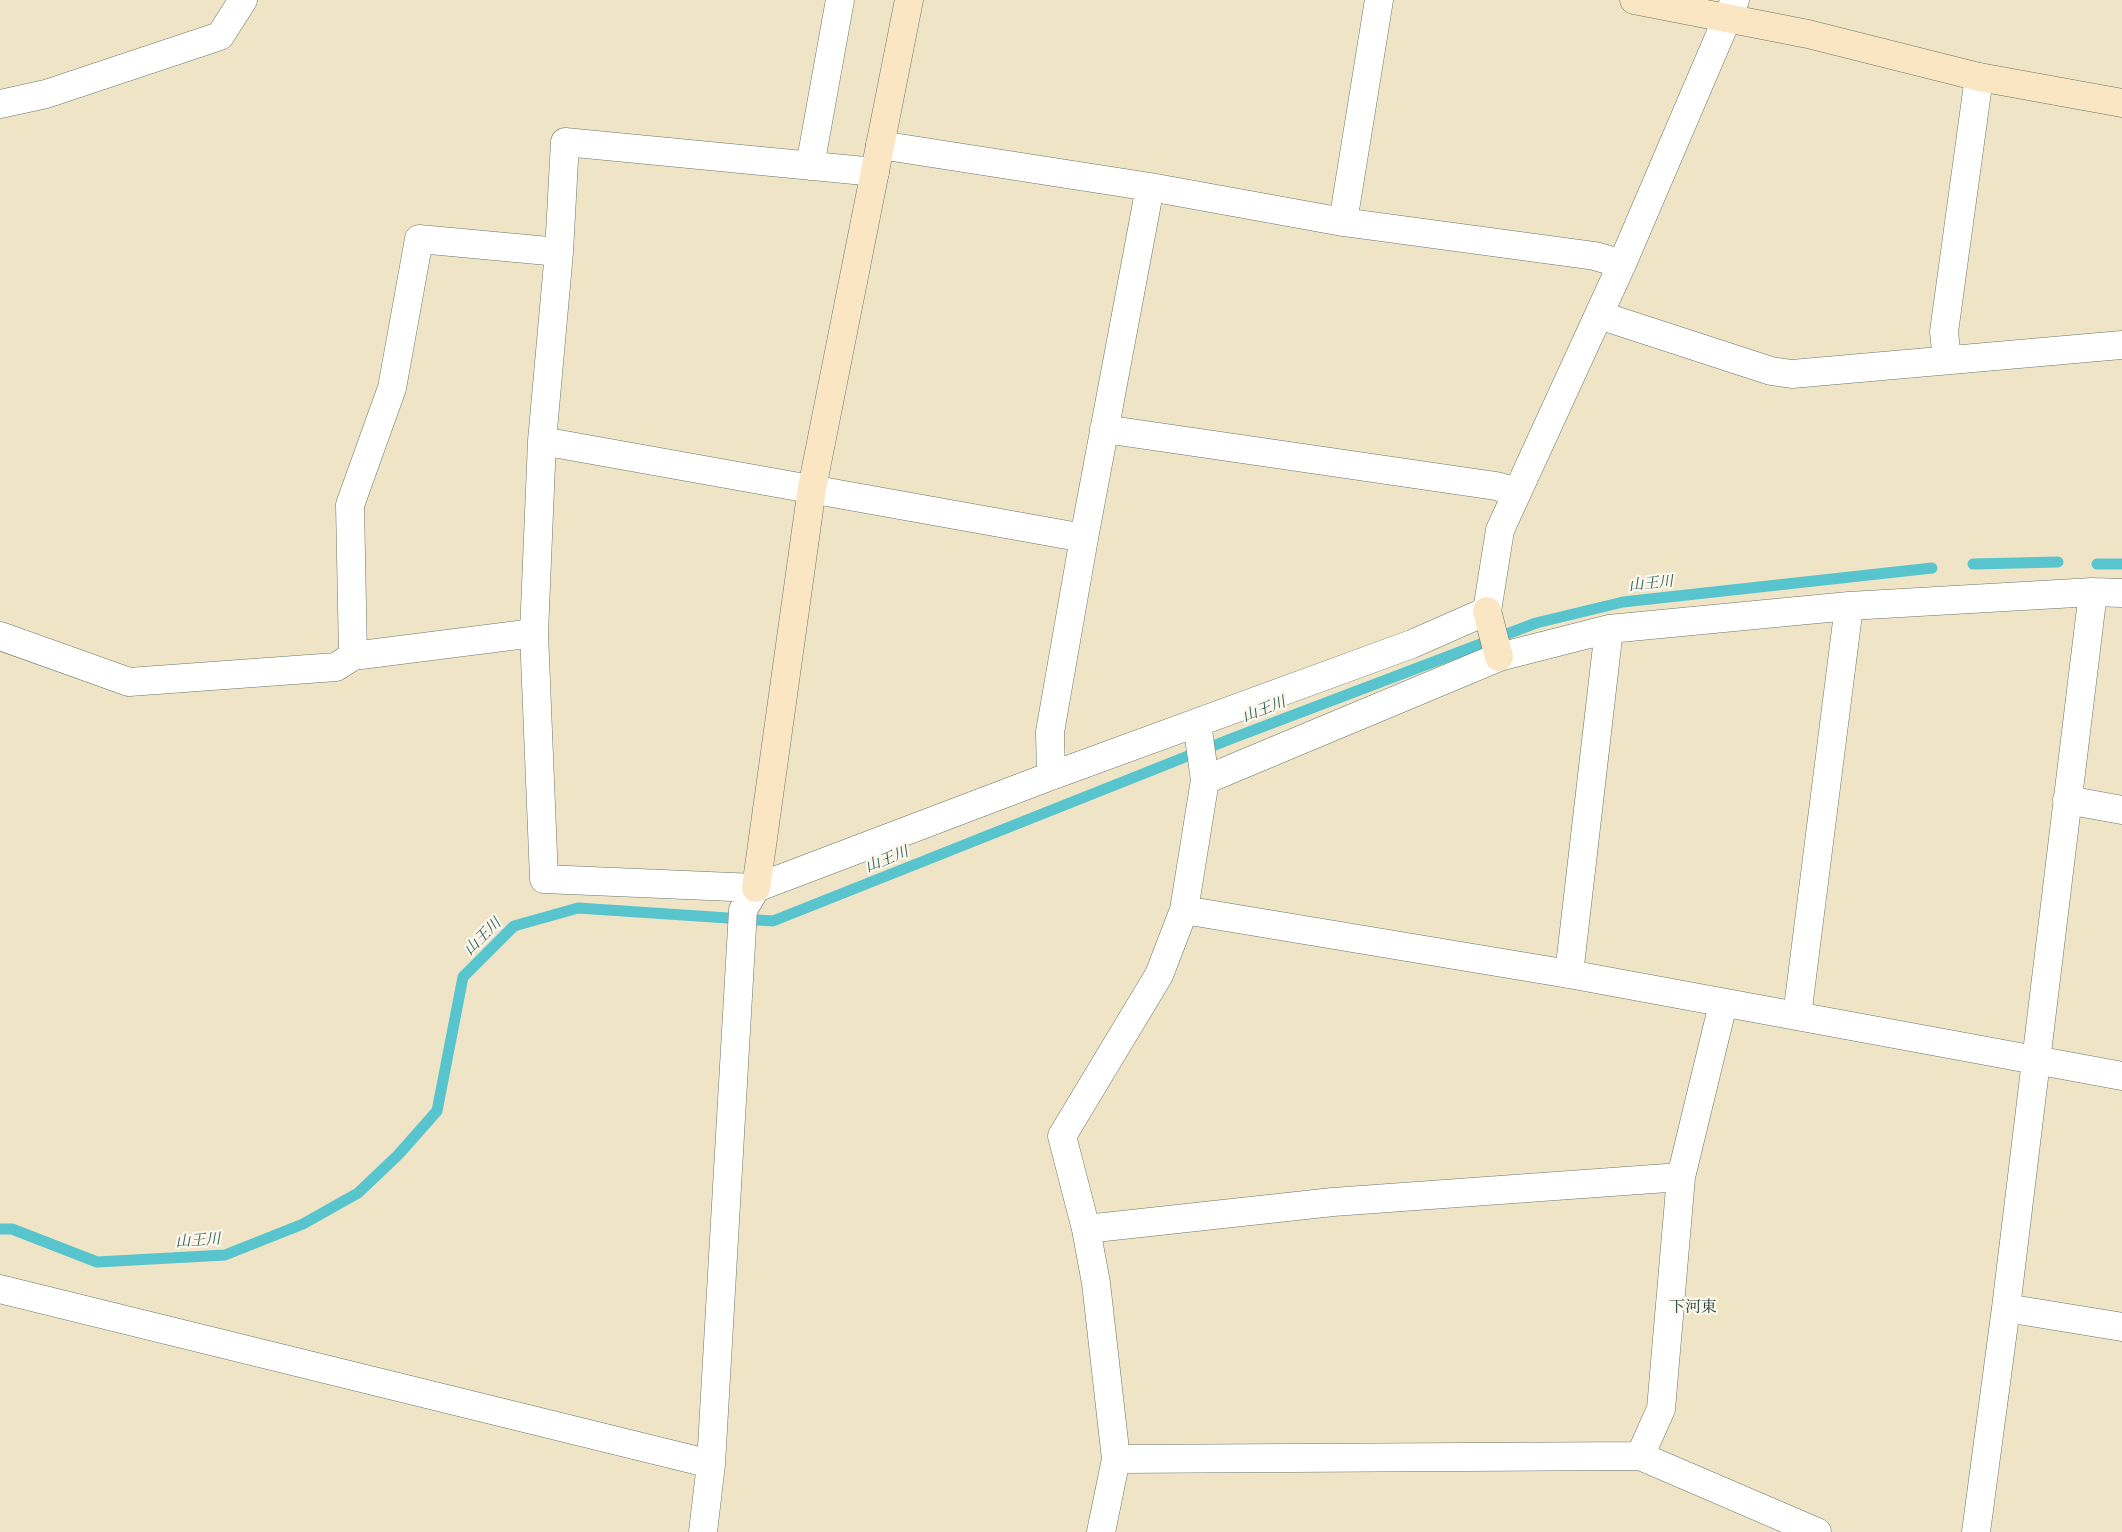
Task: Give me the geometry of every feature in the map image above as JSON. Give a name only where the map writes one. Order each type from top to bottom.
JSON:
[{"type":"street","points":[[0,104],[46,94],[220,36],[243,0]]},
{"type":"street","points":[[810,166],[840,0]]},
{"type":"street","points":[[703,1532],[711,1464],[740,947],[812,488],[909,0]]},
{"type":"street","points":[[1343,222],[1379,0]]},
{"type":"street","points":[[1634,0],[1731,10],[1808,34],[1979,77],[2122,103]]},
{"type":"street","points":[[1499,655],[1487,613],[1500,530],[1622,264],[1731,10]]},
{"type":"street","points":[[1947,359],[1944,332],[1979,77]]},
{"type":"street","points":[[874,172],[565,142],[559,252],[542,442],[534,633],[544,879],[749,899],[1051,776],[1197,729],[1487,613]]},
{"type":"street","points":[[880,145],[1150,187],[1343,222],[1594,256],[1622,264]]},
{"type":"street","points":[[1051,776],[1050,732],[1104,429],[1150,187]]},
{"type":"street","points":[[353,656],[350,505],[392,388],[419,239],[559,252]]},
{"type":"street","points":[[1599,315],[1771,371],[1792,374],[2122,345]]},
{"type":"street","points":[[1104,429],[1496,486],[1517,492]]},
{"type":"street","points":[[542,442],[812,488],[1084,538]]},
{"type":"street","points":[[1204,773],[1499,655],[1608,629],[1849,606],[2093,592],[2122,593]]},
{"type":"street","points":[[1976,1532],[2006,1308],[2093,592]]},
{"type":"street","points":[[1797,1016],[1849,606]]},
{"type":"street","points":[[1569,974],[1608,629]]},
{"type":"street","points":[[0,636],[129,682],[336,667],[353,656],[534,633]]},
{"type":"street","points":[[1101,1532],[1116,1460],[1096,1283],[1086,1229],[1062,1136],[1159,975],[1184,910],[1204,773],[1197,729]]},
{"type":"street","points":[[2067,800],[2122,810]]},
{"type":"street","points":[[1184,910],[1569,974],[1722,1004],[2122,1076]]},
{"type":"street","points":[[1640,1456],[1661,1409],[1681,1177],[1722,1004]]},
{"type":"street","points":[[1086,1229],[1333,1202],[1681,1177]]},
{"type":"street","points":[[0,1289],[711,1464]]},
{"type":"street","points":[[2006,1308],[2122,1327]]},
{"type":"street","points":[[1116,1460],[1640,1456],[1817,1532]]},
{"type":"waterway","name":"山王川","points":[[1973,564],[2058,562]]},
{"type":"waterway","name":"山王川","points":[[2097,564],[2122,564]]},
{"type":"waterway","name":"山王川","points":[[0,1229],[12,1229],[97,1262],[225,1255],[303,1224],[358,1193],[398,1155],[437,1111],[463,977],[514,926],[578,908],[773,921],[1233,738],[1536,623],[1623,602],[1932,568]]},
{"type":"district","name":"下河東","points":[[1693,1308]]}]
